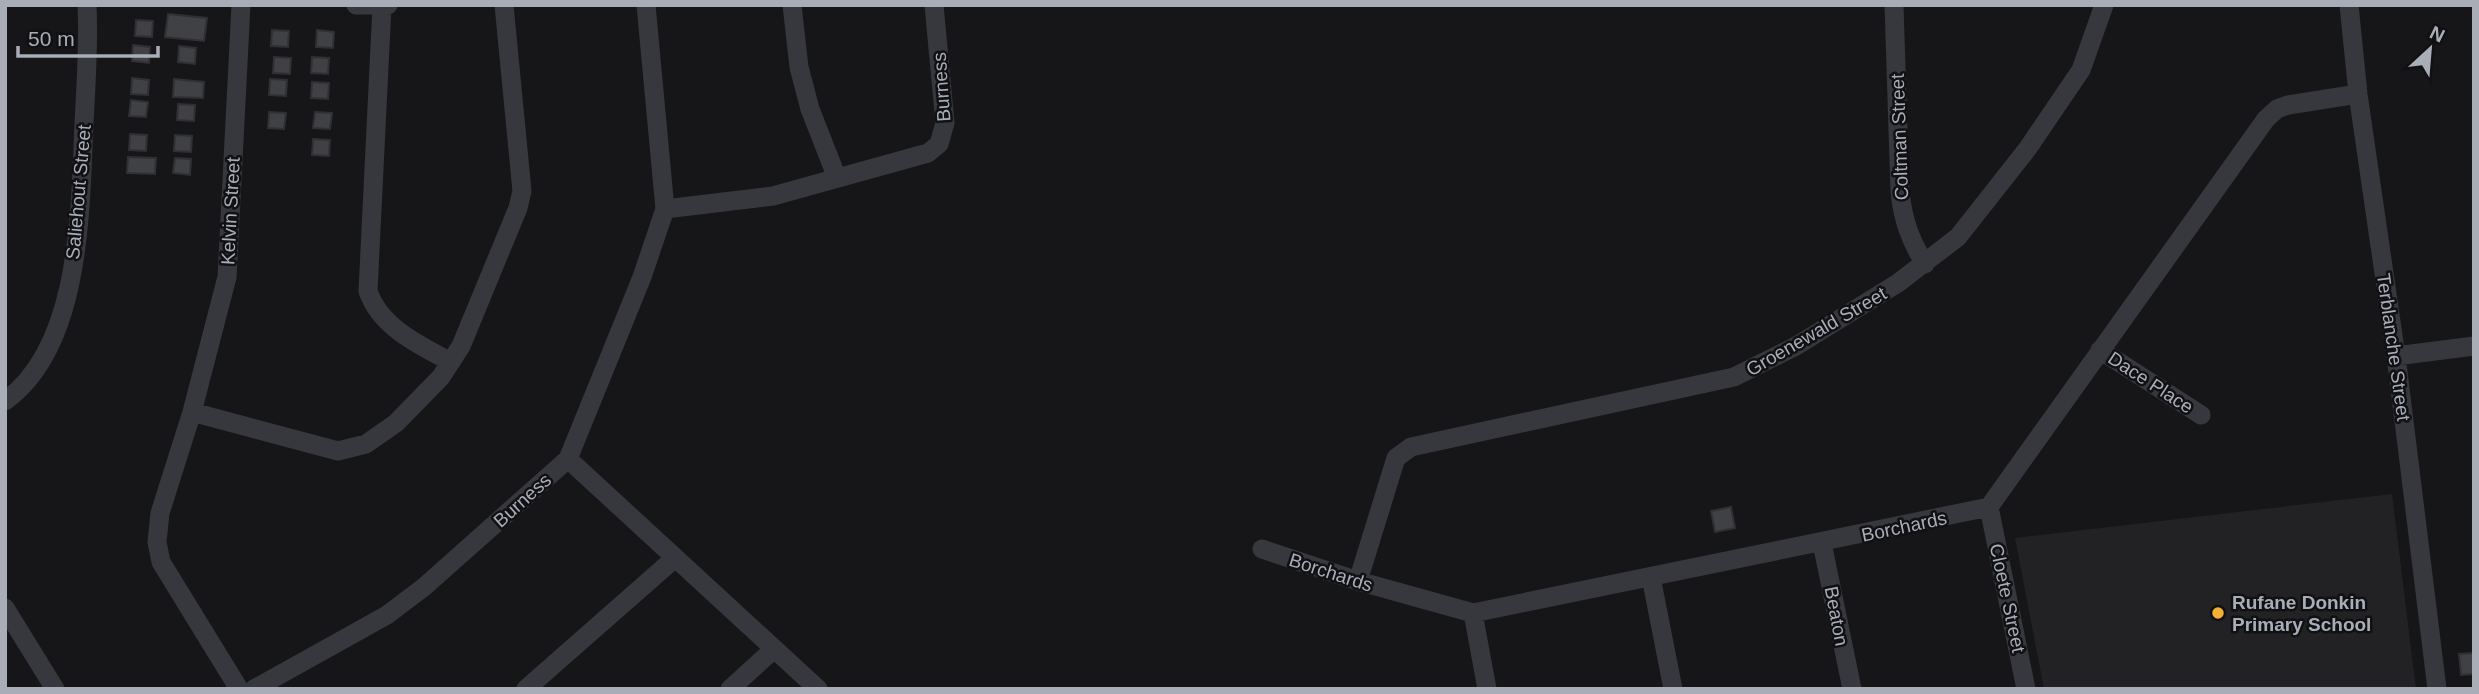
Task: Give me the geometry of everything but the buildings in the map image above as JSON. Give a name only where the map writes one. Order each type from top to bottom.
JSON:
[{"type":"street","name":"Saliehout Street","points":[[5,401],[28,380],[55,335],[76,249],[87,5]]},
{"type":"street","name":"Kelvin Street","points":[[239,689],[161,562],[157,542],[160,513],[192,412],[227,277],[241,5]]},
{"type":"street","points":[[356,5],[388,5]]},
{"type":"street","points":[[192,412],[338,451],[353,449],[366,444],[396,423],[451,362],[471,327],[519,208],[522,191],[504,5]]},
{"type":"street","name":"Burness","points":[[254,689],[387,615],[424,587],[568,458],[642,277],[664,209],[646,5]]},
{"type":"street","points":[[792,5],[799,67],[810,108],[837,178]]},
{"type":"street","name":"Burness","points":[[664,209],[774,196],[916,157],[939,144],[946,123],[934,5]]},
{"type":"street","name":"Coltman Street","points":[[1894,5],[1902,206],[1911,243],[1925,264]]},
{"type":"street","name":"Groenewald Street","points":[[1358,581],[1396,458],[1410,447],[1734,377],[1796,346],[1925,264],[1958,237],[2028,148],[2081,70],[2104,5]]},
{"type":"street","name":"Terblanche Street","points":[[2349,5],[2358,94],[2396,356],[2437,689]]},
{"type":"street","points":[[382,6],[368,291],[374,308],[388,322],[414,343],[451,362]]},
{"type":"street","points":[[1989,507],[2272,114],[2288,105],[2358,94]]},
{"type":"street","points":[[2396,356],[2474,346]]},
{"type":"street","name":"Dace Place","points":[[2100,350],[2201,415]]},
{"type":"street","points":[[568,458],[818,689]]},
{"type":"street","name":"Borchards","points":[[1262,549],[1358,581],[1473,614],[1989,507]]},
{"type":"street","name":"Cloete Street","points":[[1989,507],[2026,689]]},
{"type":"street","name":"Beaton","points":[[1822,543],[1852,689]]},
{"type":"street","points":[[526,689],[675,558]]},
{"type":"street","points":[[1651,577],[1673,689]]},
{"type":"street","points":[[5,608],[55,689]]},
{"type":"street","points":[[1473,614],[1488,689]]},
{"type":"street","points":[[730,689],[773,650]]},
{"type":"shaded area","name":"Rufane Donkin Primary School","points":[[2392,494],[2416,689],[2044,689],[2015,538]]},
{"type":"place","name":"Rufane Donkin Primary School","points":[[2218,613]]}]
